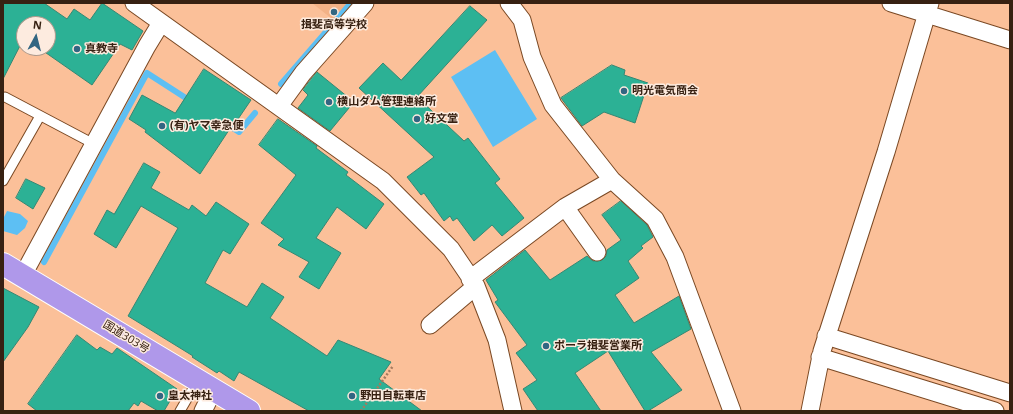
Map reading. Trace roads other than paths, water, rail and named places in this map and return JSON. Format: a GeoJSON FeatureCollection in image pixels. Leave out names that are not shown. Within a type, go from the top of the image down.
{"type":"FeatureCollection","features":[{"type":"Feature","properties":{"kind":"highway","name":"国道303号"},"geometry":{"type":"LineString","coordinates":[[3,264],[249,411]]}},
{"type":"Feature","properties":{"kind":"street"},"geometry":{"type":"LineString","coordinates":[[134,3],[161,24],[383,181],[451,249],[473,283],[497,340],[513,411]]}},
{"type":"Feature","properties":{"kind":"street"},"geometry":{"type":"LineString","coordinates":[[279,106],[303,73],[365,3]]}},
{"type":"Feature","properties":{"kind":"street"},"geometry":{"type":"LineString","coordinates":[[509,3],[522,20],[532,57],[553,105],[612,180],[655,219],[675,257],[732,411]]}},
{"type":"Feature","properties":{"kind":"street"},"geometry":{"type":"LineString","coordinates":[[891,3],[929,9],[1010,40]]}},
{"type":"Feature","properties":{"kind":"street"},"geometry":{"type":"LineString","coordinates":[[810,411],[820,357],[826,336],[886,152],[929,9]]}},
{"type":"Feature","properties":{"kind":"street"},"geometry":{"type":"LineString","coordinates":[[23,275],[161,24]]}},
{"type":"Feature","properties":{"kind":"street"},"geometry":{"type":"LineString","coordinates":[[430,325],[473,283],[565,207],[612,180]]}},
{"type":"Feature","properties":{"kind":"street"},"geometry":{"type":"LineString","coordinates":[[565,207],[597,252]]}},
{"type":"Feature","properties":{"kind":"street"},"geometry":{"type":"LineString","coordinates":[[826,336],[1010,393]]}},
{"type":"Feature","properties":{"kind":"street"},"geometry":{"type":"LineString","coordinates":[[820,357],[995,411]]}},
{"type":"Feature","properties":{"kind":"street"},"geometry":{"type":"LineString","coordinates":[[203,411],[206,384]]}},
{"type":"Feature","properties":{"kind":"lane"},"geometry":{"type":"LineString","coordinates":[[5,98],[94,144]]}},
{"type":"Feature","properties":{"kind":"lane"},"geometry":{"type":"LineString","coordinates":[[3,181],[40,116]]}},
{"type":"Feature","properties":{"kind":"lane"},"geometry":{"type":"LineString","coordinates":[[180,411],[206,384]]}},
{"type":"Feature","properties":{"kind":"water"},"geometry":{"type":"Polygon","coordinates":[[[495,50],[537,119],[493,147],[451,77],[495,50]]]}},
{"type":"Feature","properties":{"kind":"water"},"geometry":{"type":"Polygon","coordinates":[[[7,211],[20,214],[28,221],[25,228],[17,235],[3,231],[3,219],[7,211]]]}},
{"type":"Feature","properties":{"kind":"waterway"},"geometry":{"type":"LineString","coordinates":[[281,84],[351,3]]}},
{"type":"Feature","properties":{"kind":"waterway"},"geometry":{"type":"LineString","coordinates":[[44,262],[147,73],[192,102]]}},
{"type":"Feature","properties":{"kind":"waterway"},"geometry":{"type":"LineString","coordinates":[[225,123],[239,132],[255,113]]}},
{"type":"Feature","properties":{"kind":"place","name":"揖斐高等学校"},"geometry":{"type":"Point","coordinates":[334,12]}},
{"type":"Feature","properties":{"kind":"place","name":"真教寺"},"geometry":{"type":"Point","coordinates":[77,49]}},
{"type":"Feature","properties":{"kind":"place","name":"明光電気商会"},"geometry":{"type":"Point","coordinates":[624,91]}},
{"type":"Feature","properties":{"kind":"place","name":"横山ダム管理連絡所"},"geometry":{"type":"Point","coordinates":[329,102]}},
{"type":"Feature","properties":{"kind":"place","name":"好文堂"},"geometry":{"type":"Point","coordinates":[417,119]}},
{"type":"Feature","properties":{"kind":"place","name":"(有)ヤマ幸急便"},"geometry":{"type":"Point","coordinates":[162,126]}},
{"type":"Feature","properties":{"kind":"place","name":"ポーラ揖斐営業所"},"geometry":{"type":"Point","coordinates":[546,346]}},
{"type":"Feature","properties":{"kind":"place","name":"皇太神社"},"geometry":{"type":"Point","coordinates":[160,396]}},
{"type":"Feature","properties":{"kind":"place","name":"野田自転車店"},"geometry":{"type":"Point","coordinates":[352,396]}}]}
